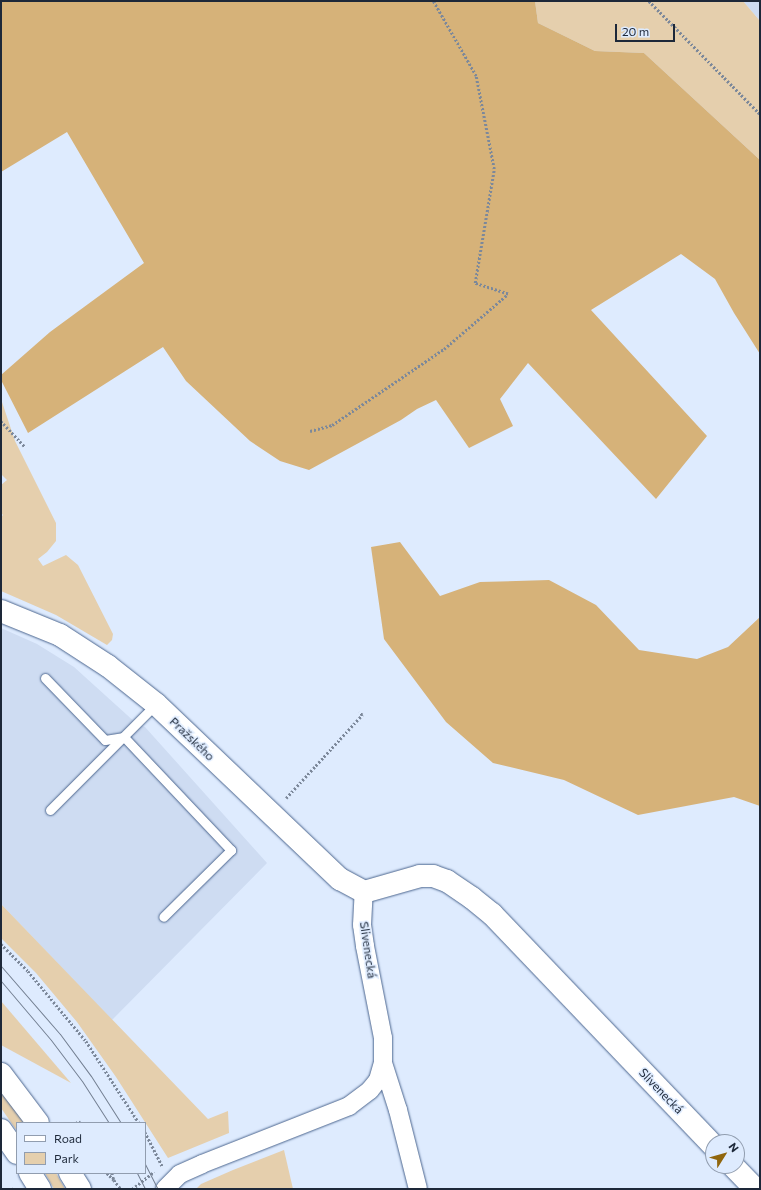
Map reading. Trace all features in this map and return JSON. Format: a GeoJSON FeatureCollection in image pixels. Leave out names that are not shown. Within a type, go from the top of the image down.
{"type":"FeatureCollection","features":[{"type":"Feature","properties":{"kind":"street","name":"Pražského"},"geometry":{"type":"LineString","coordinates":[[1,611],[60,635],[108,666],[156,704],[340,879],[364,892]]}},
{"type":"Feature","properties":{"kind":"street","name":"Slivenecká"},"geometry":{"type":"LineString","coordinates":[[165,1189],[180,1174],[349,1106],[370,1090],[378,1080],[383,1063],[383,1038],[362,925],[364,892],[420,876],[433,876],[447,881],[492,914],[705,1137]]}},
{"type":"Feature","properties":{"kind":"street"},"geometry":{"type":"LineString","coordinates":[[383,1063],[398,1110],[418,1189]]}},
{"type":"Feature","properties":{"kind":"street"},"geometry":{"type":"LineString","coordinates":[[1,1074],[37,1122]]}},
{"type":"Feature","properties":{"kind":"street"},"geometry":{"type":"LineString","coordinates":[[1,1130],[16,1152]]}},
{"type":"Feature","properties":{"kind":"street"},"geometry":{"type":"LineString","coordinates":[[31,1174],[40,1189]]}},
{"type":"Feature","properties":{"kind":"street"},"geometry":{"type":"LineString","coordinates":[[71,1174],[80,1189]]}},
{"type":"Feature","properties":{"kind":"street"},"geometry":{"type":"LineString","coordinates":[[741,1174],[755,1189]]}},
{"type":"Feature","properties":{"kind":"lane"},"geometry":{"type":"LineString","coordinates":[[45,678],[105,740],[124,737]]}},
{"type":"Feature","properties":{"kind":"lane"},"geometry":{"type":"LineString","coordinates":[[50,810],[156,704]]}},
{"type":"Feature","properties":{"kind":"lane"},"geometry":{"type":"LineString","coordinates":[[124,737],[231,850],[162,917]]}},
{"type":"Feature","properties":{"kind":"path"},"geometry":{"type":"LineString","coordinates":[[310,431],[332,425],[444,349],[508,294],[475,283],[494,169],[476,76],[432,1]]}},
{"type":"Feature","properties":{"kind":"path"},"geometry":{"type":"LineString","coordinates":[[649,1],[760,114]]}},
{"type":"Feature","properties":{"kind":"path"},"geometry":{"type":"LineString","coordinates":[[1,421],[26,447]]}},
{"type":"Feature","properties":{"kind":"path"},"geometry":{"type":"LineString","coordinates":[[284,800],[362,716],[359,712]]}},
{"type":"Feature","properties":{"kind":"path"},"geometry":{"type":"LineString","coordinates":[[1,944],[28,971],[86,1042],[138,1122]]}},
{"type":"Feature","properties":{"kind":"path"},"geometry":{"type":"LineString","coordinates":[[132,1189],[162,1166],[146,1134]]}},
{"type":"Feature","properties":{"kind":"path"},"geometry":{"type":"LineString","coordinates":[[108,1174],[121,1189]]}},
{"type":"Feature","properties":{"kind":"path"},"geometry":{"type":"LineString","coordinates":[[112,1174],[114,1180]]}},
{"type":"Feature","properties":{"kind":"shaded area"},"geometry":{"type":"Polygon","coordinates":[[[1,1],[535,1],[538,23],[595,51],[644,53],[760,160],[760,354],[734,313],[715,279],[681,254],[591,310],[707,436],[656,499],[528,363],[500,399],[513,426],[469,448],[436,400],[417,409],[401,420],[309,470],[280,461],[250,441],[186,381],[163,347],[28,433],[1,380],[1,375],[50,332],[144,263],[67,132],[1,172],[1,1]]]}},
{"type":"Feature","properties":{"kind":"shaded area"},"geometry":{"type":"Polygon","coordinates":[[[743,1],[760,1],[760,21],[743,1]]]}},
{"type":"Feature","properties":{"kind":"shaded area"},"geometry":{"type":"Polygon","coordinates":[[[400,542],[440,596],[480,582],[549,580],[596,605],[639,650],[697,659],[728,647],[760,617],[760,806],[734,797],[638,815],[564,780],[493,763],[446,722],[384,639],[371,547],[400,542]]]}},
{"type":"Feature","properties":{"kind":"shaded area"},"geometry":{"type":"Polygon","coordinates":[[[1,628],[37,644],[74,667],[137,724],[145,727],[267,863],[112,1020],[1,904],[1,628]]]}},
{"type":"Feature","properties":{"kind":"green space"},"geometry":{"type":"Polygon","coordinates":[[[535,1],[743,1],[760,21],[760,160],[644,53],[595,51],[538,23],[535,1]]]}},
{"type":"Feature","properties":{"kind":"green space"},"geometry":{"type":"Polygon","coordinates":[[[2,402],[15,441],[56,523],[56,541],[47,552],[38,559],[43,566],[66,555],[78,565],[113,634],[112,640],[107,645],[56,615],[1,591],[1,517],[3,515],[1,513],[1,485],[7,480],[1,474],[2,402]]]}},
{"type":"Feature","properties":{"kind":"green space"},"geometry":{"type":"Polygon","coordinates":[[[1,904],[208,1119],[228,1111],[229,1133],[168,1158],[116,1077],[77,1022],[36,973],[1,938],[1,904]]]}},
{"type":"Feature","properties":{"kind":"green space"},"geometry":{"type":"Polygon","coordinates":[[[1,1001],[71,1083],[1,1045],[1,1001]]]}},
{"type":"Feature","properties":{"kind":"green space"},"geometry":{"type":"Polygon","coordinates":[[[1,1092],[23,1122],[16,1122],[16,1130],[1,1108],[1,1092]]]}},
{"type":"Feature","properties":{"kind":"green space"},"geometry":{"type":"Polygon","coordinates":[[[284,1150],[293,1189],[196,1189],[201,1184],[284,1150]]]}},
{"type":"Feature","properties":{"kind":"green space"},"geometry":{"type":"Polygon","coordinates":[[[46,1174],[57,1174],[65,1189],[54,1189],[46,1174]]]}},
{"type":"Feature","properties":{"kind":"tram line"},"geometry":{"type":"LineString","coordinates":[[1,966],[60,1034],[91,1076],[120,1122]]}},
{"type":"Feature","properties":{"kind":"tram line"},"geometry":{"type":"LineString","coordinates":[[1,981],[51,1040],[82,1081],[108,1122]]}},
{"type":"Feature","properties":{"kind":"tram line"},"geometry":{"type":"LineString","coordinates":[[146,1166],[158,1189]]}},
{"type":"Feature","properties":{"kind":"tram line"},"geometry":{"type":"LineString","coordinates":[[138,1174],[145,1189]]}}]}
